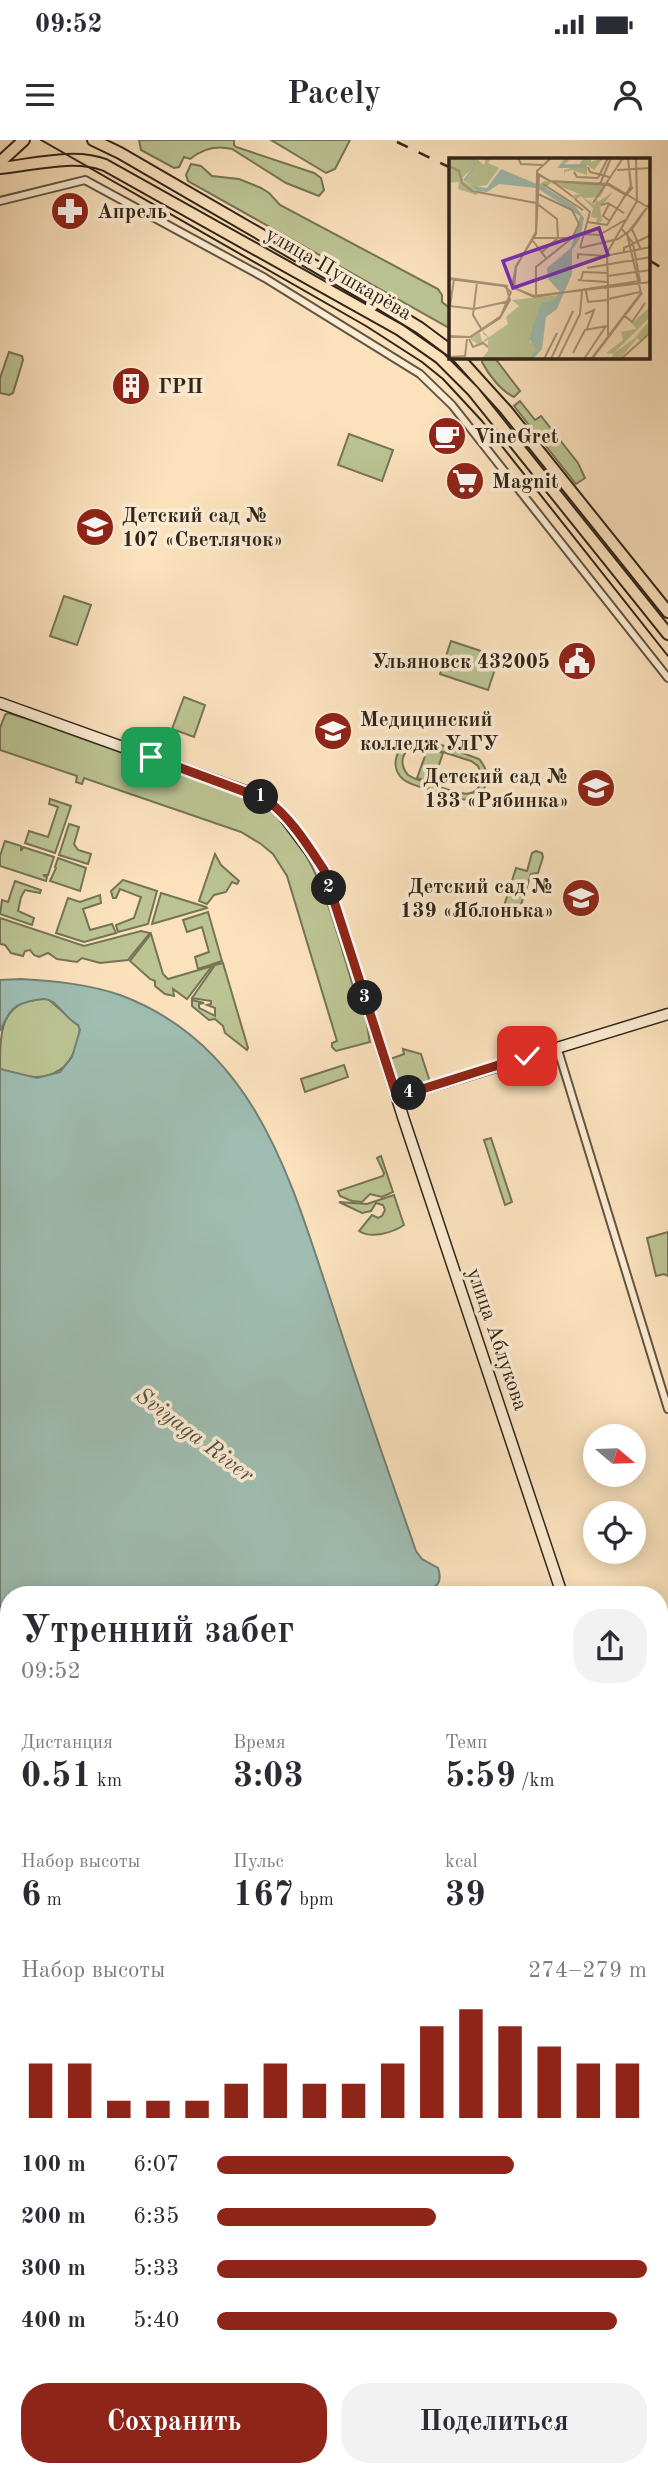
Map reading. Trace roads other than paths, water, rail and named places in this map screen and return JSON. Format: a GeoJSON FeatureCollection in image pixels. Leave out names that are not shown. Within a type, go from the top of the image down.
{"type":"FeatureCollection","features":[{"type":"Feature","properties":{"kind":"main road"},"geometry":{"type":"LineString","coordinates":[[0,162],[24,140]]}},
{"type":"Feature","properties":{"kind":"main road","name":"улица Пушкарёва"},"geometry":{"type":"LineString","coordinates":[[93,140],[379,303],[449,350]]}},
{"type":"Feature","properties":{"kind":"main road"},"geometry":{"type":"LineString","coordinates":[[106,140],[120,153]]}},
{"type":"Feature","properties":{"kind":"main road","name":"улица Пушкарёва"},"geometry":{"type":"LineString","coordinates":[[0,168],[75,160],[98,162],[368,310],[424,346],[440,358],[472,391],[668,634]]}},
{"type":"Feature","properties":{"kind":"main road"},"geometry":{"type":"LineString","coordinates":[[460,359],[506,410],[668,612]]}},
{"type":"Feature","properties":{"kind":"street"},"geometry":{"type":"LineString","coordinates":[[0,201],[85,180],[265,278],[429,381],[452,405],[668,678]]}},
{"type":"Feature","properties":{"kind":"street","name":"улица Аблукова"},"geometry":{"type":"LineString","coordinates":[[0,703],[251,792],[276,807],[324,870],[559,1586]]}},
{"type":"Feature","properties":{"kind":"street"},"geometry":{"type":"LineString","coordinates":[[397,1097],[668,1014]]}},
{"type":"Feature","properties":{"kind":"street"},"geometry":{"type":"LineString","coordinates":[[557,1047],[668,1409]]}},
{"type":"Feature","properties":{"kind":"water","name":"Sviyaga River"},"geometry":{"type":"Polygon","coordinates":[[[0,980],[58,982],[120,995],[167,1018],[206,1048],[237,1084],[263,1125],[284,1169],[416,1551],[422,1559],[438,1568],[440,1577],[436,1586],[0,1586],[0,1069],[37,1078],[60,1072],[72,1057],[80,1030],[53,1002],[43,999],[17,1006],[9,1013],[0,1031],[0,980]]]}},
{"type":"Feature","properties":{"kind":"tram line"},"geometry":{"type":"LineString","coordinates":[[41,140],[366,326],[443,379],[482,421],[668,656]]}},
{"type":"Feature","properties":{"kind":"railway"},"geometry":{"type":"LineString","coordinates":[[397,142],[449,167]]}},
{"type":"Feature","properties":{"kind":"railway"},"geometry":{"type":"LineString","coordinates":[[650,261],[668,272]]}},
{"type":"Feature","properties":{"kind":"place","name":"Апрель"},"geometry":{"type":"Point","coordinates":[70,211]}},
{"type":"Feature","properties":{"kind":"place","name":"ГРП"},"geometry":{"type":"Point","coordinates":[131,386]}},
{"type":"Feature","properties":{"kind":"place","name":"VineGret"},"geometry":{"type":"Point","coordinates":[447,436]}},
{"type":"Feature","properties":{"kind":"place","name":"Magnit"},"geometry":{"type":"Point","coordinates":[465,481]}},
{"type":"Feature","properties":{"kind":"place","name":"Детский сад № 107 «Светлячок»"},"geometry":{"type":"Point","coordinates":[95,527]}},
{"type":"Feature","properties":{"kind":"place","name":"Ульяновск 432005"},"geometry":{"type":"Point","coordinates":[577,661]}},
{"type":"Feature","properties":{"kind":"place","name":"Медицинский колледж УлГУ"},"geometry":{"type":"Point","coordinates":[333,731]}},
{"type":"Feature","properties":{"kind":"place","name":"Детский сад № 133 «Рябинка»"},"geometry":{"type":"Point","coordinates":[596,788]}},
{"type":"Feature","properties":{"kind":"place","name":"Детский сад № 139 «Яблонька»"},"geometry":{"type":"Point","coordinates":[581,898]}}]}
